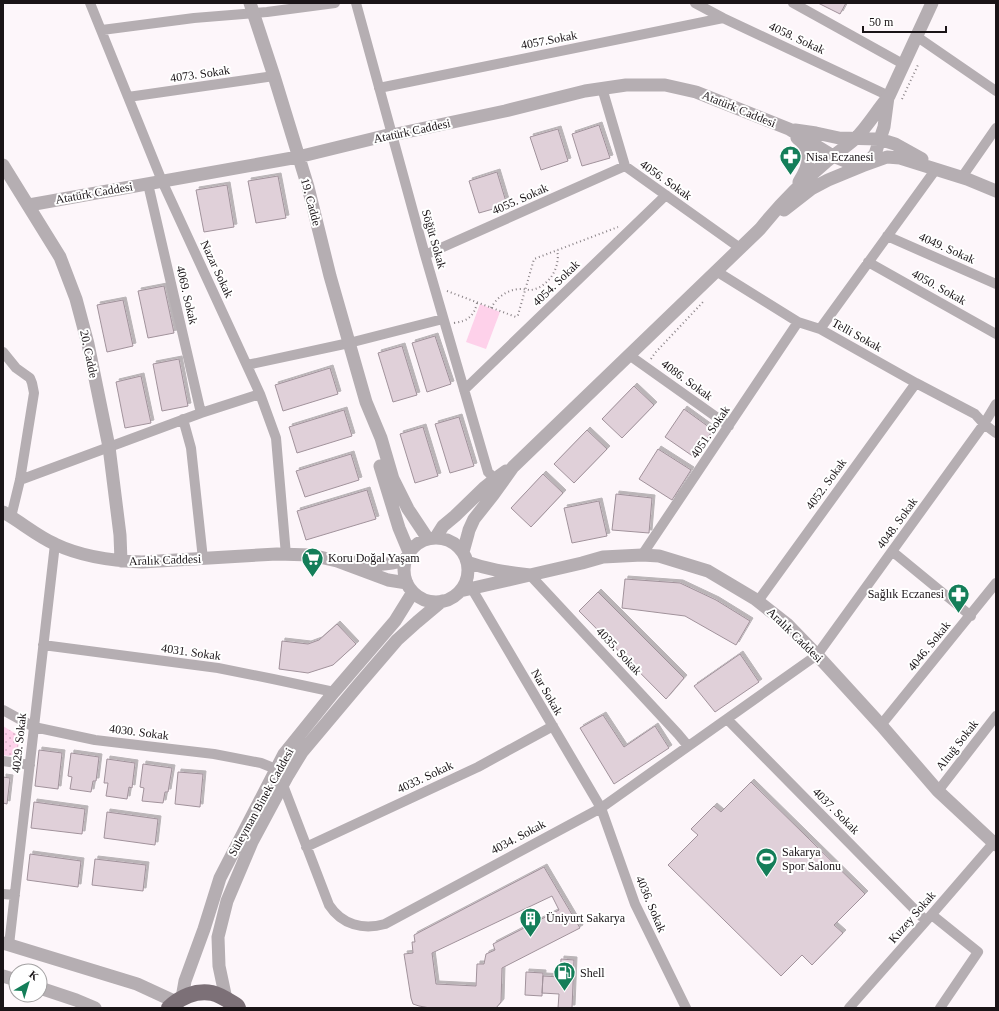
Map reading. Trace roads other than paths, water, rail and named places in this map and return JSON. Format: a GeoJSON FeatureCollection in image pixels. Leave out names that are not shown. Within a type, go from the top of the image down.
{"type":"FeatureCollection","features":[{"type":"Feature","properties":{"kind":"main road"},"geometry":{"type":"LineString","coordinates":[[176,1002],[196,993],[211,993],[235,1005]]}},
{"type":"Feature","properties":{"kind":"street","name":"Nazar Sokak"},"geometry":{"type":"LineString","coordinates":[[90,3],[162,181],[260,394],[276,438],[286,555]]}},
{"type":"Feature","properties":{"kind":"street"},"geometry":{"type":"LineString","coordinates":[[102,30],[194,18],[252,8],[335,3]]}},
{"type":"Feature","properties":{"kind":"street","name":"Söğüt Sokak"},"geometry":{"type":"LineString","coordinates":[[356,3],[443,319],[488,472],[495,479]]}},
{"type":"Feature","properties":{"kind":"street","name":"4058. Sokak"},"geometry":{"type":"LineString","coordinates":[[695,3],[723,18],[889,96]]}},
{"type":"Feature","properties":{"kind":"street"},"geometry":{"type":"LineString","coordinates":[[793,3],[903,64]]}},
{"type":"Feature","properties":{"kind":"street"},"geometry":{"type":"LineString","coordinates":[[432,538],[485,487],[513,467],[760,229],[811,189],[868,162],[875,154],[884,127],[889,96],[932,3]]}},
{"type":"Feature","properties":{"kind":"street","name":"19. Cadde"},"geometry":{"type":"LineString","coordinates":[[252,8],[308,187],[330,276],[366,402]]}},
{"type":"Feature","properties":{"kind":"street","name":"4057.Sokak"},"geometry":{"type":"LineString","coordinates":[[379,88],[723,18]]}},
{"type":"Feature","properties":{"kind":"street"},"geometry":{"type":"LineString","coordinates":[[916,36],[996,91]]}},
{"type":"Feature","properties":{"kind":"street","name":"4073. Sokak"},"geometry":{"type":"LineString","coordinates":[[128,97],[274,76]]}},
{"type":"Feature","properties":{"kind":"street","name":"Atatürk Caddesi"},"geometry":{"type":"LineString","coordinates":[[28,205],[298,157],[388,135],[585,91],[626,85],[665,85],[696,92],[789,129],[833,156],[848,163],[862,166],[887,157],[900,158],[962,177],[996,191]]}},
{"type":"Feature","properties":{"kind":"street","name":"4056. Sokak"},"geometry":{"type":"LineString","coordinates":[[602,88],[625,166],[740,248]]}},
{"type":"Feature","properties":{"kind":"street"},"geometry":{"type":"LineString","coordinates":[[760,229],[794,190],[854,139],[889,96]]}},
{"type":"Feature","properties":{"kind":"street"},"geometry":{"type":"LineString","coordinates":[[962,177],[996,128]]}},
{"type":"Feature","properties":{"kind":"street"},"geometry":{"type":"LineString","coordinates":[[789,129],[802,142],[808,152],[808,164],[794,190]]}},
{"type":"Feature","properties":{"kind":"street","name":"Atatürk Caddesi"},"geometry":{"type":"LineString","coordinates":[[789,129],[839,138],[880,139],[895,144],[936,169]]}},
{"type":"Feature","properties":{"kind":"street","name":"20. Cadde"},"geometry":{"type":"LineString","coordinates":[[3,165],[60,257],[76,299],[88,344],[109,447],[120,535],[121,561]]}},
{"type":"Feature","properties":{"kind":"street","name":"4055. Sokak"},"geometry":{"type":"LineString","coordinates":[[425,255],[625,166]]}},
{"type":"Feature","properties":{"kind":"street"},"geometry":{"type":"LineString","coordinates":[[820,329],[936,169]]}},
{"type":"Feature","properties":{"kind":"street","name":"4069. Sokak"},"geometry":{"type":"LineString","coordinates":[[148,184],[201,413]]}},
{"type":"Feature","properties":{"kind":"street","name":"4054. Sokak"},"geometry":{"type":"LineString","coordinates":[[464,390],[666,195]]}},
{"type":"Feature","properties":{"kind":"street","name":"4049. Sokak"},"geometry":{"type":"LineString","coordinates":[[887,236],[996,284]]}},
{"type":"Feature","properties":{"kind":"street","name":"4050. Sokak"},"geometry":{"type":"LineString","coordinates":[[868,262],[996,334]]}},
{"type":"Feature","properties":{"kind":"street","name":"Telli Sokak"},"geometry":{"type":"LineString","coordinates":[[716,271],[798,322],[820,329],[975,414],[984,424],[996,433]]}},
{"type":"Feature","properties":{"kind":"street"},"geometry":{"type":"LineString","coordinates":[[247,365],[349,343],[443,319]]}},
{"type":"Feature","properties":{"kind":"street","name":"4051. Sokak"},"geometry":{"type":"LineString","coordinates":[[642,555],[798,322]]}},
{"type":"Feature","properties":{"kind":"street"},"geometry":{"type":"LineString","coordinates":[[3,352],[16,368],[30,378],[34,393],[20,480],[7,514]]}},
{"type":"Feature","properties":{"kind":"street","name":"4086. Sokak"},"geometry":{"type":"LineString","coordinates":[[629,355],[729,426]]}},
{"type":"Feature","properties":{"kind":"street","name":"4052. Sokak"},"geometry":{"type":"LineString","coordinates":[[758,601],[916,383]]}},
{"type":"Feature","properties":{"kind":"street"},"geometry":{"type":"LineString","coordinates":[[20,480],[183,419],[260,394]]}},
{"type":"Feature","properties":{"kind":"street"},"geometry":{"type":"LineString","coordinates":[[366,402],[382,438],[394,479],[408,509],[432,538]]}},
{"type":"Feature","properties":{"kind":"street"},"geometry":{"type":"LineString","coordinates":[[366,402],[371,434],[407,556]]}},
{"type":"Feature","properties":{"kind":"street","name":"4048. Sokak"},"geometry":{"type":"LineString","coordinates":[[817,655],[893,552],[984,424],[996,404]]}},
{"type":"Feature","properties":{"kind":"street"},"geometry":{"type":"LineString","coordinates":[[183,419],[191,448],[203,559]]}},
{"type":"Feature","properties":{"kind":"street"},"geometry":{"type":"LineString","coordinates":[[513,467],[494,495],[474,519],[469,530],[465,557],[468,572],[466,590],[442,602],[431,602],[421,598],[410,587],[404,572],[407,556],[416,544],[425,539],[432,538],[446,539],[456,544],[465,557],[482,567],[530,575]]}},
{"type":"Feature","properties":{"kind":"street","name":"Aralık Caddesi"},"geometry":{"type":"LineString","coordinates":[[7,514],[55,544],[77,552],[121,561],[142,562],[277,554],[311,556],[337,561],[410,587]]}},
{"type":"Feature","properties":{"kind":"street","name":"4029. Sokak"},"geometry":{"type":"LineString","coordinates":[[6,944],[15,895],[55,544]]}},
{"type":"Feature","properties":{"kind":"street"},"geometry":{"type":"LineString","coordinates":[[893,552],[971,616]]}},
{"type":"Feature","properties":{"kind":"street","name":"Aralık Caddesi"},"geometry":{"type":"LineString","coordinates":[[466,590],[603,557],[642,555],[659,556],[708,571],[758,601],[787,624],[881,725],[938,791],[995,842]]}},
{"type":"Feature","properties":{"kind":"street","name":"Aralık Caddesi"},"geometry":{"type":"LineString","coordinates":[[337,561],[351,560],[373,565],[389,565],[407,556]]}},
{"type":"Feature","properties":{"kind":"street","name":"4035. Sokak"},"geometry":{"type":"LineString","coordinates":[[530,575],[688,746]]}},
{"type":"Feature","properties":{"kind":"street","name":"4046. Sokak"},"geometry":{"type":"LineString","coordinates":[[881,725],[996,584]]}},
{"type":"Feature","properties":{"kind":"street","name":"Süleyman Binek Caddesi"},"geometry":{"type":"LineString","coordinates":[[176,1002],[204,929],[220,878],[284,754],[334,692],[395,621],[410,587]]}},
{"type":"Feature","properties":{"kind":"street","name":"Nar Sokak"},"geometry":{"type":"LineString","coordinates":[[466,590],[553,726],[601,808]]}},
{"type":"Feature","properties":{"kind":"street","name":"Süleyman Binek Caddesi"},"geometry":{"type":"LineString","coordinates":[[235,1005],[220,966],[218,937],[226,901],[252,842],[302,752],[397,640],[442,602]]}},
{"type":"Feature","properties":{"kind":"street","name":"4031. Sokak"},"geometry":{"type":"LineString","coordinates":[[43,645],[218,668],[334,692]]}},
{"type":"Feature","properties":{"kind":"street","name":"4034. Sokak"},"geometry":{"type":"LineString","coordinates":[[283,785],[329,905],[334,913],[343,920],[359,926],[375,927],[385,924],[601,808],[817,655]]}},
{"type":"Feature","properties":{"kind":"street","name":"4030. Sokak"},"geometry":{"type":"LineString","coordinates":[[3,710],[34,727],[95,740],[214,754],[261,763],[276,769]]}},
{"type":"Feature","properties":{"kind":"street","name":"Altuğ Sokak"},"geometry":{"type":"LineString","coordinates":[[938,791],[996,716]]}},
{"type":"Feature","properties":{"kind":"street","name":"4037. Sokak"},"geometry":{"type":"LineString","coordinates":[[726,719],[929,918],[978,952],[940,1008]]}},
{"type":"Feature","properties":{"kind":"street","name":"4033. Sokak"},"geometry":{"type":"LineString","coordinates":[[306,846],[478,767],[553,726]]}},
{"type":"Feature","properties":{"kind":"street"},"geometry":{"type":"LineString","coordinates":[[3,761],[30,765]]}},
{"type":"Feature","properties":{"kind":"street","name":"4036. Sokak"},"geometry":{"type":"LineString","coordinates":[[601,808],[635,904],[686,1008]]}},
{"type":"Feature","properties":{"kind":"street","name":"Kuzey Sokak"},"geometry":{"type":"LineString","coordinates":[[849,1008],[995,842]]}},
{"type":"Feature","properties":{"kind":"street"},"geometry":{"type":"LineString","coordinates":[[3,894],[15,895]]}},
{"type":"Feature","properties":{"kind":"street"},"geometry":{"type":"LineString","coordinates":[[6,944],[137,984],[176,1002]]}},
{"type":"Feature","properties":{"kind":"street"},"geometry":{"type":"LineString","coordinates":[[48,991],[95,1008]]}},
{"type":"Feature","properties":{"kind":"place","name":"Nisa Eczanesi"},"geometry":{"type":"Point","coordinates":[790,176]}},
{"type":"Feature","properties":{"kind":"place","name":"Koru Doğal Yaşam"},"geometry":{"type":"Point","coordinates":[313,578]}},
{"type":"Feature","properties":{"kind":"place","name":"Sağlık Eczanesi"},"geometry":{"type":"Point","coordinates":[959,614]}},
{"type":"Feature","properties":{"kind":"place","name":"Sakarya Spor Salonu"},"geometry":{"type":"Point","coordinates":[766,878]}},
{"type":"Feature","properties":{"kind":"place","name":"Üniyurt Sakarya"},"geometry":{"type":"Point","coordinates":[531,938]}},
{"type":"Feature","properties":{"kind":"place","name":"Shell"},"geometry":{"type":"Point","coordinates":[565,992]}}]}
